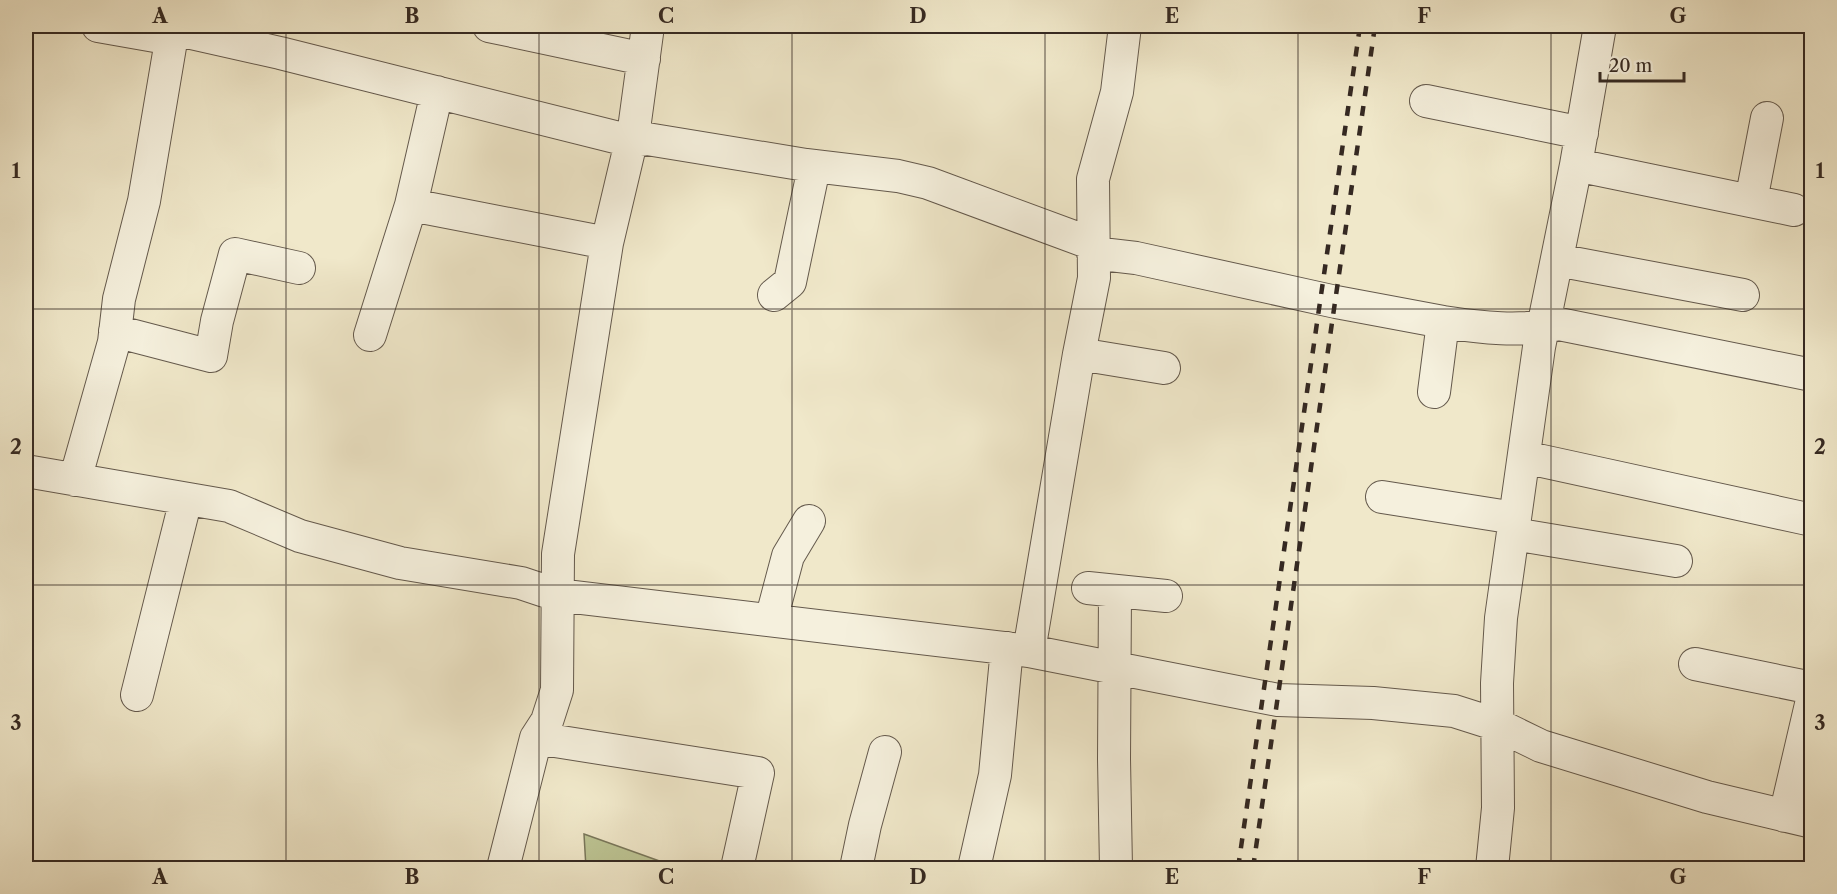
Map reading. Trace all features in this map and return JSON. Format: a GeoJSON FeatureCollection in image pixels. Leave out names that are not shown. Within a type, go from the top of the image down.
{"type":"FeatureCollection","features":[{"type":"Feature","properties":{"kind":"street"},"geometry":{"type":"LineString","coordinates":[[108,26],[155,36],[173,27],[631,141],[647,139],[806,165],[898,176],[928,183],[1093,248],[1328,300],[1443,322],[1496,329],[1559,324],[1812,375]]}},
{"type":"Feature","properties":{"kind":"street"},"geometry":{"type":"LineString","coordinates":[[489,26],[644,59]]}},
{"type":"Feature","properties":{"kind":"street"},"geometry":{"type":"LineString","coordinates":[[503,868],[537,738],[547,721],[557,690],[558,554],[607,243],[631,141],[648,26]]}},
{"type":"Feature","properties":{"kind":"street"},"geometry":{"type":"LineString","coordinates":[[974,868],[1095,278],[1093,179],[1117,92],[1125,26]]}},
{"type":"Feature","properties":{"kind":"street"},"geometry":{"type":"LineString","coordinates":[[1492,868],[1498,808],[1497,683],[1501,618],[1543,327],[1576,165],[1600,26]]}},
{"type":"Feature","properties":{"kind":"street"},"geometry":{"type":"LineString","coordinates":[[75,480],[114,342],[119,299],[144,201],[173,27]]}},
{"type":"Feature","properties":{"kind":"street"},"geometry":{"type":"LineString","coordinates":[[370,335],[411,205],[437,92]]}},
{"type":"Feature","properties":{"kind":"street"},"geometry":{"type":"LineString","coordinates":[[1426,101],[1582,133]]}},
{"type":"Feature","properties":{"kind":"street"},"geometry":{"type":"LineString","coordinates":[[1751,201],[1767,118]]}},
{"type":"Feature","properties":{"kind":"street"},"geometry":{"type":"LineString","coordinates":[[774,295],[790,282],[812,177],[806,165]]}},
{"type":"Feature","properties":{"kind":"street"},"geometry":{"type":"LineString","coordinates":[[1576,165],[1794,210]]}},
{"type":"Feature","properties":{"kind":"street"},"geometry":{"type":"LineString","coordinates":[[411,205],[607,243]]}},
{"type":"Feature","properties":{"kind":"street"},"geometry":{"type":"LineString","coordinates":[[115,331],[211,356],[217,321],[235,254],[299,268]]}},
{"type":"Feature","properties":{"kind":"street"},"geometry":{"type":"LineString","coordinates":[[1557,261],[1743,295]]}},
{"type":"Feature","properties":{"kind":"street"},"geometry":{"type":"LineString","coordinates":[[1434,392],[1443,322]]}},
{"type":"Feature","properties":{"kind":"street"},"geometry":{"type":"LineString","coordinates":[[1078,354],[1164,368]]}},
{"type":"Feature","properties":{"kind":"street"},"geometry":{"type":"LineString","coordinates":[[1524,457],[1812,520]]}},
{"type":"Feature","properties":{"kind":"street"},"geometry":{"type":"LineString","coordinates":[[26,471],[228,507],[300,536],[400,563],[521,583],[557,595],[1018,650],[1278,700],[1372,703],[1454,711],[1498,725],[1541,746],[1707,797],[1798,819],[1812,700]]}},
{"type":"Feature","properties":{"kind":"street"},"geometry":{"type":"LineString","coordinates":[[1382,497],[1676,561]]}},
{"type":"Feature","properties":{"kind":"street"},"geometry":{"type":"LineString","coordinates":[[137,695],[186,500]]}},
{"type":"Feature","properties":{"kind":"street"},"geometry":{"type":"LineString","coordinates":[[771,620],[788,556],[809,522]]}},
{"type":"Feature","properties":{"kind":"street"},"geometry":{"type":"LineString","coordinates":[[1116,868],[1114,667],[1102,589],[1166,596]]}},
{"type":"Feature","properties":{"kind":"street"},"geometry":{"type":"LineString","coordinates":[[1695,664],[1812,688]]}},
{"type":"Feature","properties":{"kind":"street"},"geometry":{"type":"LineString","coordinates":[[537,738],[758,773],[737,868]]}},
{"type":"Feature","properties":{"kind":"street"},"geometry":{"type":"LineString","coordinates":[[863,867],[885,752]]}},
{"type":"Feature","properties":{"kind":"green space"},"geometry":{"type":"Polygon","coordinates":[[[584,834],[679,868],[586,868],[584,834]]]}},
{"type":"Feature","properties":{"kind":"railway"},"geometry":{"type":"LineString","coordinates":[[1238,868],[1360,26]]}},
{"type":"Feature","properties":{"kind":"railway"},"geometry":{"type":"LineString","coordinates":[[1253,868],[1375,26]]}}]}
